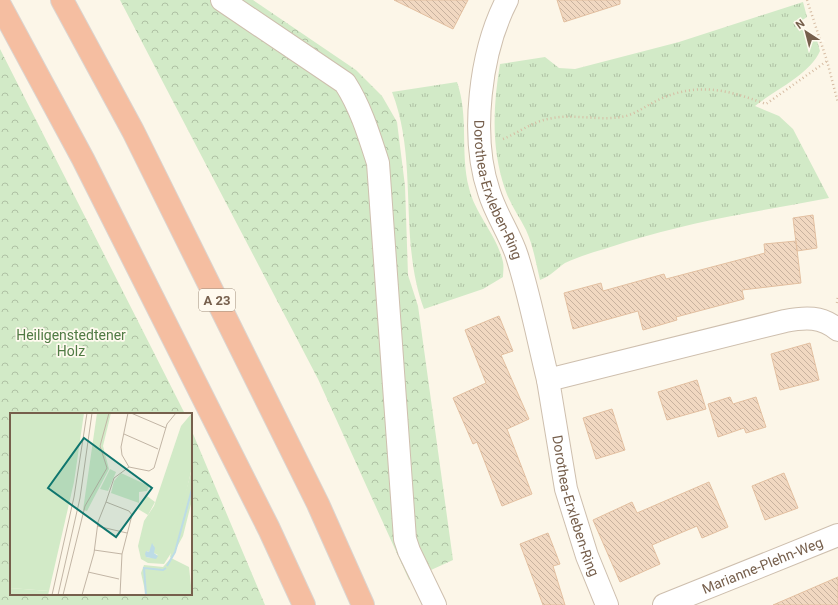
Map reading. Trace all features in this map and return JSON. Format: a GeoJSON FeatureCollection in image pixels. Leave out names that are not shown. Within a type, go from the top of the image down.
{"type":"FeatureCollection","features":[{"type":"Feature","properties":{"kind":"highway","name":"A 23"},"geometry":{"type":"LineString","coordinates":[[62,0],[140,145],[318,504],[363,605]]}},
{"type":"Feature","properties":{"kind":"highway"},"geometry":{"type":"LineString","coordinates":[[0,5],[101,195],[269,528],[304,605]]}},
{"type":"Feature","properties":{"kind":"street"},"geometry":{"type":"LineString","coordinates":[[222,0],[345,83],[356,100],[366,127],[378,163],[406,539],[409,551],[435,605]]}},
{"type":"Feature","properties":{"kind":"street","name":"Dorothea-Erxleben-Ring"},"geometry":{"type":"LineString","coordinates":[[507,0],[493,35],[485,70],[479,112],[479,142],[486,185],[492,202],[513,244],[521,270],[548,380],[566,488],[587,556],[607,605]]}},
{"type":"Feature","properties":{"kind":"street"},"geometry":{"type":"LineString","coordinates":[[548,380],[785,321],[824,320],[838,330]]}},
{"type":"Feature","properties":{"kind":"street","name":"Marianne-Plehn-Weg"},"geometry":{"type":"LineString","coordinates":[[664,605],[838,536]]}},
{"type":"Feature","properties":{"kind":"path"},"geometry":{"type":"LineString","coordinates":[[807,0],[827,61],[838,103]]}},
{"type":"Feature","properties":{"kind":"path"},"geometry":{"type":"LineString","coordinates":[[479,142],[504,139],[548,118],[621,117],[633,113],[670,95],[695,89],[727,91],[766,104],[827,61]]}},
{"type":"Feature","properties":{"kind":"green space"},"geometry":{"type":"Polygon","coordinates":[[[120,0],[253,0],[356,70],[382,96],[397,122],[405,186],[408,275],[418,306],[453,560],[409,580],[318,379],[120,0]]]}},
{"type":"Feature","properties":{"kind":"green space"},"geometry":{"type":"Polygon","coordinates":[[[803,2],[807,17],[801,21],[799,25],[802,30],[815,36],[820,51],[815,59],[800,74],[755,106],[779,116],[793,129],[829,198],[727,217],[651,235],[572,260],[540,280],[531,242],[507,194],[500,174],[497,158],[495,143],[495,111],[500,64],[545,57],[559,68],[575,69],[679,42],[803,2]]]}},
{"type":"Feature","properties":{"kind":"green space","name":"Heiligenstedtener Holz"},"geometry":{"type":"Polygon","coordinates":[[[0,49],[184,413],[10,413],[10,595],[192,595],[192,431],[265,605],[0,605],[0,49]]]}},
{"type":"Feature","properties":{"kind":"green space"},"geometry":{"type":"Polygon","coordinates":[[[457,82],[463,108],[466,175],[469,188],[476,207],[500,252],[503,264],[503,277],[483,289],[424,309],[416,283],[412,256],[405,145],[400,118],[392,92],[457,82]]]}},
{"type":"Feature","properties":{"kind":"building"},"geometry":{"type":"Polygon","coordinates":[[[394,0],[468,0],[453,29],[394,0]]]}},
{"type":"Feature","properties":{"kind":"building"},"geometry":{"type":"Polygon","coordinates":[[[557,0],[620,0],[620,4],[564,22],[557,0]]]}},
{"type":"Feature","properties":{"kind":"building"},"geometry":{"type":"Polygon","coordinates":[[[813,215],[817,248],[797,251],[793,218],[813,215]]]}},
{"type":"Feature","properties":{"kind":"building"},"geometry":{"type":"Polygon","coordinates":[[[796,241],[801,283],[742,290],[744,299],[676,317],[677,320],[643,330],[638,311],[573,329],[564,293],[601,283],[603,291],[664,274],[666,279],[765,253],[764,244],[796,241]]]}},
{"type":"Feature","properties":{"kind":"building"},"geometry":{"type":"Polygon","coordinates":[[[499,316],[513,351],[501,355],[529,419],[507,429],[532,494],[502,506],[477,442],[473,444],[453,398],[486,383],[465,330],[499,316]]]}},
{"type":"Feature","properties":{"kind":"building"},"geometry":{"type":"Polygon","coordinates":[[[810,343],[819,380],[780,390],[771,354],[810,343]]]}},
{"type":"Feature","properties":{"kind":"building"},"geometry":{"type":"Polygon","coordinates":[[[697,380],[706,409],[667,420],[658,392],[697,380]]]}},
{"type":"Feature","properties":{"kind":"building"},"geometry":{"type":"Polygon","coordinates":[[[730,397],[733,404],[756,397],[766,427],[746,433],[744,428],[718,437],[708,404],[730,397]]]}},
{"type":"Feature","properties":{"kind":"building"},"geometry":{"type":"Polygon","coordinates":[[[612,409],[625,450],[596,459],[583,418],[612,409]]]}},
{"type":"Feature","properties":{"kind":"building"},"geometry":{"type":"Polygon","coordinates":[[[784,473],[798,508],[765,520],[752,486],[784,473]]]}},
{"type":"Feature","properties":{"kind":"building"},"geometry":{"type":"Polygon","coordinates":[[[709,482],[728,527],[702,538],[697,526],[652,545],[660,564],[620,582],[593,520],[632,502],[637,513],[709,482]]]}},
{"type":"Feature","properties":{"kind":"building"},"geometry":{"type":"Polygon","coordinates":[[[548,533],[560,564],[553,566],[565,605],[543,605],[520,544],[548,533]]]}},
{"type":"Feature","properties":{"kind":"building"},"geometry":{"type":"Polygon","coordinates":[[[838,577],[838,605],[773,605],[838,577]]]}}]}
